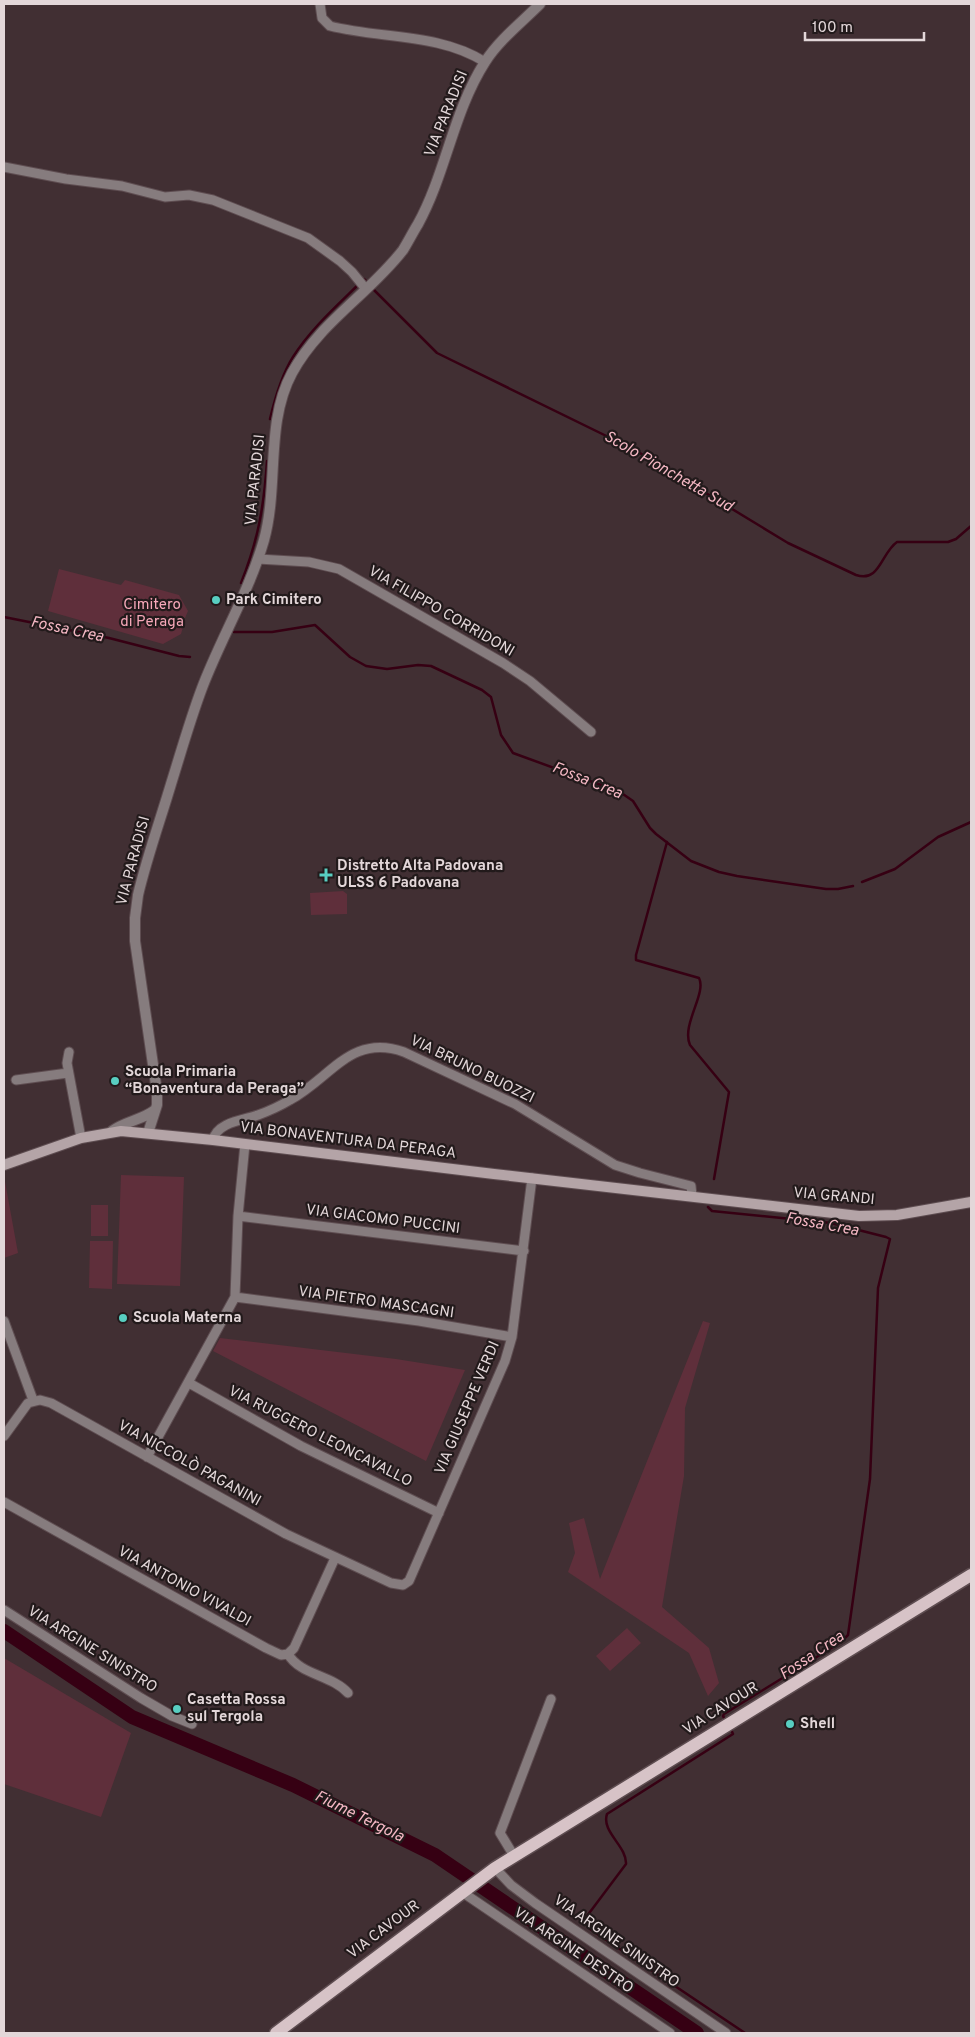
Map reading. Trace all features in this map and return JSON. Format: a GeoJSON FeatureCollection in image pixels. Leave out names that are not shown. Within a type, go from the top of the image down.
{"type":"FeatureCollection","features":[{"type":"Feature","properties":{"kind":"main road","name":"VIA BONAVENTURA DA PERAGA"},"geometry":{"type":"LineString","coordinates":[[4,1165],[80,1138],[112,1131],[148,1132],[692,1196]]}},
{"type":"Feature","properties":{"kind":"main road","name":"VIA GRANDI"},"geometry":{"type":"LineString","coordinates":[[692,1196],[837,1214],[875,1216],[912,1213],[971,1202]]}},
{"type":"Feature","properties":{"kind":"main road","name":"VIA CAVOUR"},"geometry":{"type":"LineString","coordinates":[[276,2033],[463,1890],[491,1871],[971,1575]]}},
{"type":"Feature","properties":{"kind":"street"},"geometry":{"type":"LineString","coordinates":[[320,4],[322,18],[330,26],[429,42],[462,51],[485,62]]}},
{"type":"Feature","properties":{"kind":"street","name":"VIA PARADISI"},"geometry":{"type":"LineString","coordinates":[[148,1132],[157,1099],[157,1082],[135,941],[138,895],[202,689],[258,559],[269,517],[279,408],[288,382],[305,351],[344,308],[362,284],[404,249],[420,221],[463,107],[485,62],[502,41],[540,4]]}},
{"type":"Feature","properties":{"kind":"street"},"geometry":{"type":"LineString","coordinates":[[4,167],[66,179],[122,186],[165,196],[189,195],[213,200],[308,238],[340,261],[362,284]]}},
{"type":"Feature","properties":{"kind":"street","name":"VIA FILIPPO CORRIDONI"},"geometry":{"type":"LineString","coordinates":[[258,559],[309,562],[339,569],[503,663],[530,681],[591,732]]}},
{"type":"Feature","properties":{"kind":"street","name":"VIA BRUNO BUOZZI"},"geometry":{"type":"LineString","coordinates":[[214,1140],[214,1135],[224,1126],[260,1114],[290,1100],[353,1053],[372,1047],[384,1046],[404,1052],[515,1104],[615,1165],[640,1174],[691,1186],[692,1196]]}},
{"type":"Feature","properties":{"kind":"street"},"geometry":{"type":"LineString","coordinates":[[69,1052],[68,1073],[80,1138]]}},
{"type":"Feature","properties":{"kind":"street"},"geometry":{"type":"LineString","coordinates":[[16,1080],[68,1073]]}},
{"type":"Feature","properties":{"kind":"street"},"geometry":{"type":"LineString","coordinates":[[112,1131],[122,1124],[145,1116],[155,1110]]}},
{"type":"Feature","properties":{"kind":"street"},"geometry":{"type":"LineString","coordinates":[[147,1457],[235,1297],[238,1216],[245,1144]]}},
{"type":"Feature","properties":{"kind":"street","name":"VIA GIUSEPPE VERDI"},"geometry":{"type":"LineString","coordinates":[[409,1581],[505,1361],[512,1337],[532,1178]]}},
{"type":"Feature","properties":{"kind":"street","name":"VIA GIACOMO PUCCINI"},"geometry":{"type":"LineString","coordinates":[[238,1216],[524,1250]]}},
{"type":"Feature","properties":{"kind":"street","name":"VIA PIETRO MASCAGNI"},"geometry":{"type":"LineString","coordinates":[[235,1297],[419,1321],[512,1337]]}},
{"type":"Feature","properties":{"kind":"street"},"geometry":{"type":"LineString","coordinates":[[4,1321],[33,1400],[24,1406],[4,1436]]}},
{"type":"Feature","properties":{"kind":"street","name":"VIA RUGGERO LEONCAVALLO"},"geometry":{"type":"LineString","coordinates":[[188,1383],[302,1446],[439,1512]]}},
{"type":"Feature","properties":{"kind":"street","name":"VIA NICCOLÒ PAGANINI"},"geometry":{"type":"LineString","coordinates":[[33,1400],[51,1403],[286,1534],[335,1558],[391,1583],[404,1585],[409,1581]]}},
{"type":"Feature","properties":{"kind":"street","name":"VIA ANTONIO VIVALDI"},"geometry":{"type":"LineString","coordinates":[[4,1502],[266,1648],[281,1655],[288,1654],[298,1665],[342,1686],[348,1693]]}},
{"type":"Feature","properties":{"kind":"street"},"geometry":{"type":"LineString","coordinates":[[288,1654],[294,1648],[335,1558]]}},
{"type":"Feature","properties":{"kind":"street","name":"VIA ARGINE SINISTRO"},"geometry":{"type":"LineString","coordinates":[[4,1610],[141,1698],[172,1716],[192,1724]]}},
{"type":"Feature","properties":{"kind":"street"},"geometry":{"type":"LineString","coordinates":[[514,1856],[500,1833],[551,1699]]}},
{"type":"Feature","properties":{"kind":"street","name":"VIA ARGINE SINISTRO"},"geometry":{"type":"LineString","coordinates":[[491,1871],[726,2033]]}},
{"type":"Feature","properties":{"kind":"street","name":"VIA ARGINE DESTRO"},"geometry":{"type":"LineString","coordinates":[[463,1890],[670,2033]]}},
{"type":"Feature","properties":{"kind":"green space","name":"Cimitero di Peraga"},"geometry":{"type":"Polygon","coordinates":[[[59,569],[121,585],[125,580],[179,595],[188,611],[185,618],[179,617],[177,625],[183,627],[181,634],[163,644],[48,611],[59,569]]]}},
{"type":"Feature","properties":{"kind":"green space"},"geometry":{"type":"Polygon","coordinates":[[[343,891],[347,894],[347,914],[311,915],[310,893],[343,891]]]}},
{"type":"Feature","properties":{"kind":"green space"},"geometry":{"type":"Polygon","coordinates":[[[121,1175],[184,1177],[180,1286],[117,1284],[121,1175]]]}},
{"type":"Feature","properties":{"kind":"green space"},"geometry":{"type":"Polygon","coordinates":[[[4,1176],[18,1253],[4,1258],[4,1176]]]}},
{"type":"Feature","properties":{"kind":"green space"},"geometry":{"type":"Polygon","coordinates":[[[91,1205],[108,1205],[108,1236],[91,1236],[91,1205]]]}},
{"type":"Feature","properties":{"kind":"green space"},"geometry":{"type":"Polygon","coordinates":[[[90,1241],[113,1241],[112,1289],[89,1288],[90,1241]]]}},
{"type":"Feature","properties":{"kind":"green space"},"geometry":{"type":"Polygon","coordinates":[[[703,1321],[710,1323],[685,1408],[684,1476],[662,1607],[709,1648],[719,1683],[708,1696],[689,1653],[568,1572],[575,1553],[569,1523],[584,1518],[600,1579],[703,1321]]]}},
{"type":"Feature","properties":{"kind":"green space"},"geometry":{"type":"Polygon","coordinates":[[[220,1338],[396,1359],[465,1370],[426,1461],[213,1351],[220,1338]]]}},
{"type":"Feature","properties":{"kind":"green space"},"geometry":{"type":"Polygon","coordinates":[[[627,1628],[641,1643],[610,1671],[596,1656],[627,1628]]]}},
{"type":"Feature","properties":{"kind":"green space"},"geometry":{"type":"Polygon","coordinates":[[[4,1658],[131,1733],[101,1817],[4,1784],[4,1658]]]}},
{"type":"Feature","properties":{"kind":"waterway","name":"Scolo Pionchetta Sud"},"geometry":{"type":"LineString","coordinates":[[270,419],[282,379],[300,346],[317,326],[364,279],[366,281]]}},
{"type":"Feature","properties":{"kind":"waterway","name":"Scolo Pionchetta Sud"},"geometry":{"type":"LineString","coordinates":[[373,289],[437,353],[635,450],[788,543],[856,575],[870,575],[875,571],[897,542],[948,542],[956,539],[971,526]]}},
{"type":"Feature","properties":{"kind":"waterway","name":"Scolo Pionchetta Sud"},"geometry":{"type":"LineString","coordinates":[[241,583],[252,553],[259,523],[267,461]]}},
{"type":"Feature","properties":{"kind":"waterway","name":"Fossa Crea"},"geometry":{"type":"LineString","coordinates":[[4,617],[109,638],[179,656],[190,657]]}},
{"type":"Feature","properties":{"kind":"waterway","name":"Fossa Crea"},"geometry":{"type":"LineString","coordinates":[[234,632],[272,632],[315,625],[350,657],[366,666],[387,669],[418,665],[431,666],[482,690],[491,697],[501,735],[513,753],[620,792],[633,801],[656,834],[691,861],[719,872],[737,876],[826,889],[853,886]]}},
{"type":"Feature","properties":{"kind":"waterway"},"geometry":{"type":"LineString","coordinates":[[862,882],[895,869],[938,837],[971,822]]}},
{"type":"Feature","properties":{"kind":"waterway","name":"Fossa Crea"},"geometry":{"type":"LineString","coordinates":[[667,842],[636,960],[699,978],[701,984],[700,992],[689,1028],[688,1037],[690,1045],[729,1092],[714,1179]]}},
{"type":"Feature","properties":{"kind":"waterway","name":"Fossa Crea"},"geometry":{"type":"LineString","coordinates":[[708,1207],[712,1211],[831,1223],[890,1239],[878,1288],[870,1479],[848,1635],[841,1642],[724,1714],[723,1716],[726,1721]]}},
{"type":"Feature","properties":{"kind":"waterway","name":"Fiume Tergola"},"geometry":{"type":"LineString","coordinates":[[4,1631],[132,1717],[293,1785],[435,1855],[697,2033]]}},
{"type":"Feature","properties":{"kind":"waterway","name":"Fossa Crea"},"geometry":{"type":"LineString","coordinates":[[730,1727],[733,1734],[607,1814],[606,1821],[608,1827],[623,1851],[626,1864],[587,1916],[587,1925],[590,1929],[745,2033]]}},
{"type":"Feature","properties":{"kind":"place","name":"Park Cimitero"},"geometry":{"type":"Point","coordinates":[216,600]}},
{"type":"Feature","properties":{"kind":"place","name":"Distretto Alta Padovana ULSS 6 Padovana"},"geometry":{"type":"Point","coordinates":[326,875]}},
{"type":"Feature","properties":{"kind":"place","name":"Scuola Primaria “Bonaventura da Peraga”"},"geometry":{"type":"Point","coordinates":[115,1081]}},
{"type":"Feature","properties":{"kind":"place","name":"Scuola Materna"},"geometry":{"type":"Point","coordinates":[123,1318]}},
{"type":"Feature","properties":{"kind":"place","name":"Casetta Rossa sul Tergola"},"geometry":{"type":"Point","coordinates":[177,1709]}},
{"type":"Feature","properties":{"kind":"place","name":"Shell"},"geometry":{"type":"Point","coordinates":[790,1724]}}]}
